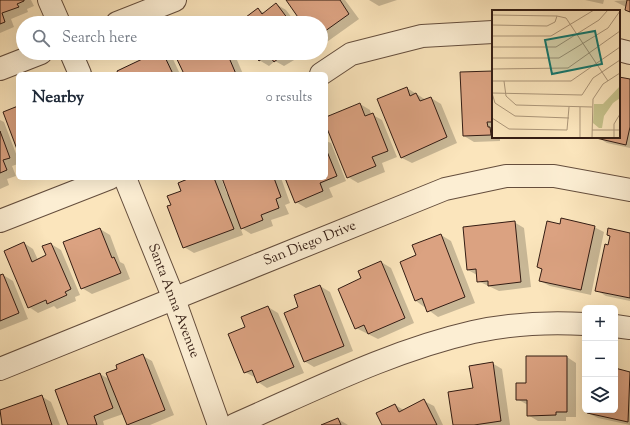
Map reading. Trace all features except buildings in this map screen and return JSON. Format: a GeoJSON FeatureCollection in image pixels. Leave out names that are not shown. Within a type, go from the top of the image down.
{"type":"FeatureCollection","features":[{"type":"Feature","properties":{"kind":"street"},"geometry":{"type":"LineString","coordinates":[[49,0],[55,16]]}},
{"type":"Feature","properties":{"kind":"street"},"geometry":{"type":"LineString","coordinates":[[135,16],[175,0]]}},
{"type":"Feature","properties":{"kind":"street"},"geometry":{"type":"LineString","coordinates":[[324,72],[351,54],[422,36],[492,32]]}},
{"type":"Feature","properties":{"kind":"street"},"geometry":{"type":"LineString","coordinates":[[620,50],[630,53]]}},
{"type":"Feature","properties":{"kind":"street"},"geometry":{"type":"LineString","coordinates":[[0,69],[24,60]]}},
{"type":"Feature","properties":{"kind":"street"},"geometry":{"type":"LineString","coordinates":[[74,60],[79,72]]}},
{"type":"Feature","properties":{"kind":"street","name":"San Diego Drive"},"geometry":{"type":"LineString","coordinates":[[0,369],[445,189],[506,176],[554,176],[630,190]]}},
{"type":"Feature","properties":{"kind":"street"},"geometry":{"type":"LineString","coordinates":[[0,221],[105,180]]}},
{"type":"Feature","properties":{"kind":"street","name":"Santa Anna Avenue"},"geometry":{"type":"LineString","coordinates":[[126,180],[174,299],[219,425]]}},
{"type":"Feature","properties":{"kind":"street"},"geometry":{"type":"LineString","coordinates":[[234,425],[410,349],[475,331],[522,326],[582,324]]}},
{"type":"Feature","properties":{"kind":"street"},"geometry":{"type":"LineString","coordinates":[[618,326],[630,328]]}}]}
